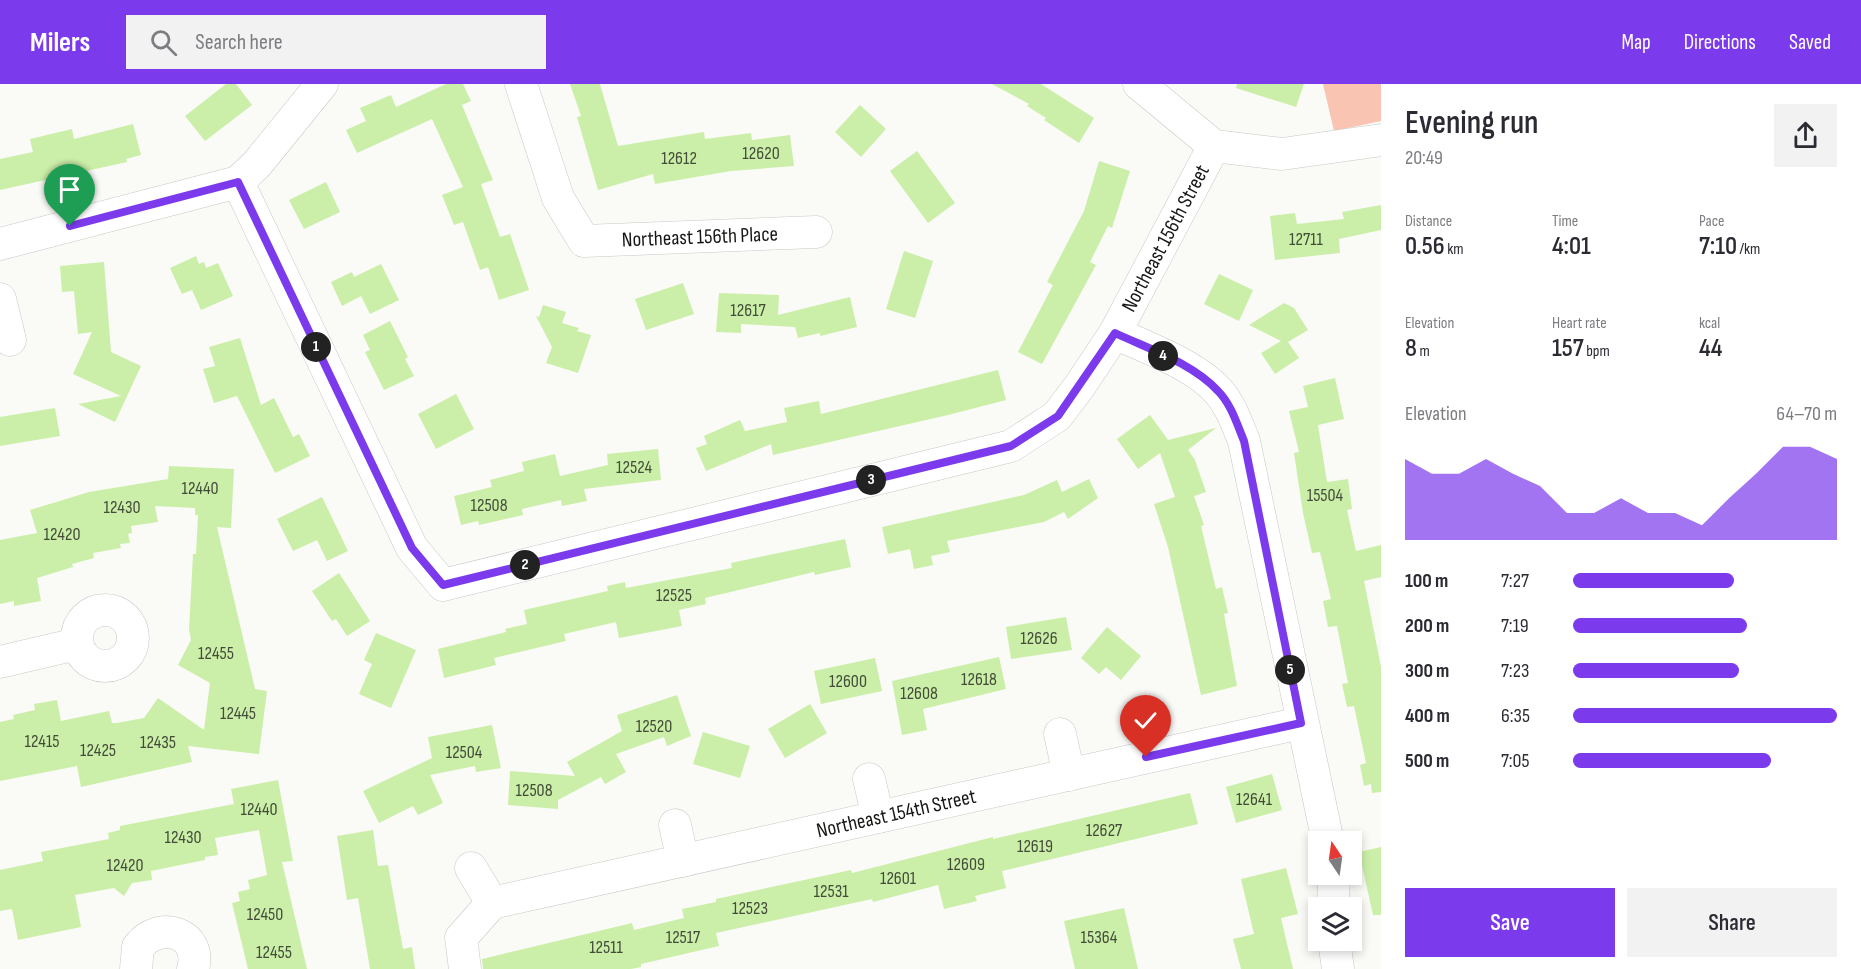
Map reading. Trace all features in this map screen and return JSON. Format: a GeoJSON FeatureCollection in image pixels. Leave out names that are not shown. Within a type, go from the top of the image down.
{"type":"FeatureCollection","features":[{"type":"Feature","properties":{"kind":"street"},"geometry":{"type":"LineString","coordinates":[[0,244],[238,182],[258,164],[322,84]]}},
{"type":"Feature","properties":{"kind":"street","name":"Northeast 156th Place"},"geometry":{"type":"LineString","coordinates":[[521,84],[558,198],[584,241],[816,232]]}},
{"type":"Feature","properties":{"kind":"street"},"geometry":{"type":"LineString","coordinates":[[1139,84],[1214,146]]}},
{"type":"Feature","properties":{"kind":"street","name":"Northeast 156th Street"},"geometry":{"type":"LineString","coordinates":[[238,182],[412,548],[443,585],[1011,446],[1058,416],[1115,333],[1214,146],[1282,154],[1381,140]]}},
{"type":"Feature","properties":{"kind":"street"},"geometry":{"type":"LineString","coordinates":[[0,299],[10,340]]}},
{"type":"Feature","properties":{"kind":"street"},"geometry":{"type":"LineString","coordinates":[[1115,333],[1198,374],[1219,391],[1232,412],[1244,441],[1301,723],[1326,831]]}},
{"type":"Feature","properties":{"kind":"street"},"geometry":{"type":"LineString","coordinates":[[0,662],[76,644]]}},
{"type":"Feature","properties":{"kind":"street","name":"Northeast 154th Street"},"geometry":{"type":"LineString","coordinates":[[492,903],[1301,723]]}},
{"type":"Feature","properties":{"kind":"street"},"geometry":{"type":"LineString","coordinates":[[1059,734],[1069,775]]}},
{"type":"Feature","properties":{"kind":"street"},"geometry":{"type":"LineString","coordinates":[[869,779],[878,818]]}},
{"type":"Feature","properties":{"kind":"street"},"geometry":{"type":"LineString","coordinates":[[675,825],[683,861]]}},
{"type":"Feature","properties":{"kind":"street"},"geometry":{"type":"LineString","coordinates":[[465,969],[461,938],[492,903],[471,868]]}},
{"type":"Feature","properties":{"kind":"street"},"geometry":{"type":"LineString","coordinates":[[134,969],[138,947],[153,933],[163,931],[173,932],[190,945],[194,954],[193,969]]}},
{"type":"Feature","properties":{"kind":"street"},"geometry":{"type":"LineString","coordinates":[[1336,951],[1338,969]]}},
{"type":"Feature","properties":{"kind":"shaded area"},"geometry":{"type":"Polygon","coordinates":[[[1323,84],[1381,84],[1381,121],[1334,131],[1323,84]]]}},
{"type":"Feature","properties":{"kind":"building"},"geometry":{"type":"Polygon","coordinates":[[[226,84],[236,84],[252,105],[205,141],[185,116],[226,84]]]}},
{"type":"Feature","properties":{"kind":"building"},"geometry":{"type":"Polygon","coordinates":[[[446,84],[463,84],[471,101],[462,105],[493,180],[481,184],[500,237],[510,234],[529,290],[499,300],[488,267],[480,270],[463,222],[454,225],[442,195],[463,187],[432,119],[357,153],[346,130],[366,121],[360,108],[391,95],[396,107],[446,84]]]}},
{"type":"Feature","properties":{"kind":"building"},"geometry":{"type":"Polygon","coordinates":[[[570,84],[600,84],[618,146],[704,132],[705,139],[751,133],[752,140],[790,135],[794,166],[731,171],[655,184],[653,174],[598,190],[577,117],[581,116],[570,84]]]}},
{"type":"Feature","properties":{"kind":"building"},"geometry":{"type":"Polygon","coordinates":[[[992,84],[1041,84],[1094,118],[1079,143],[1044,120],[1046,118],[1027,106],[1029,104],[992,84]]]}},
{"type":"Feature","properties":{"kind":"building"},"geometry":{"type":"Polygon","coordinates":[[[1237,84],[1304,84],[1296,107],[1236,88],[1237,84]]]}},
{"type":"Feature","properties":{"kind":"building"},"geometry":{"type":"Polygon","coordinates":[[[860,105],[886,129],[861,157],[835,132],[860,105]]]}},
{"type":"Feature","properties":{"kind":"building"},"geometry":{"type":"Polygon","coordinates":[[[133,124],[141,155],[126,159],[127,162],[0,190],[0,159],[33,152],[30,139],[72,129],[74,139],[133,124]]]}},
{"type":"Feature","properties":{"kind":"building"},"geometry":{"type":"Polygon","coordinates":[[[917,151],[955,203],[928,223],[890,171],[917,151]]]}},
{"type":"Feature","properties":{"kind":"building"},"geometry":{"type":"Polygon","coordinates":[[[1099,161],[1130,171],[1112,228],[1108,226],[1090,262],[1096,265],[1042,364],[1018,352],[1053,285],[1047,282],[1084,211],[1099,161]]]}},
{"type":"Feature","properties":{"kind":"building"},"geometry":{"type":"Polygon","coordinates":[[[326,182],[340,212],[304,229],[289,200],[326,182]]]}},
{"type":"Feature","properties":{"kind":"building"},"geometry":{"type":"Polygon","coordinates":[[[1381,205],[1381,230],[1339,239],[1340,253],[1275,260],[1270,216],[1295,213],[1297,224],[1344,219],[1342,212],[1381,205]]]}},
{"type":"Feature","properties":{"kind":"building"},"geometry":{"type":"Polygon","coordinates":[[[904,251],[933,261],[915,318],[886,309],[904,251]]]}},
{"type":"Feature","properties":{"kind":"building"},"geometry":{"type":"Polygon","coordinates":[[[196,256],[199,264],[204,262],[206,268],[218,263],[233,296],[201,310],[192,290],[182,294],[170,268],[196,256]]]}},
{"type":"Feature","properties":{"kind":"building"},"geometry":{"type":"Polygon","coordinates":[[[104,262],[111,352],[141,366],[115,422],[78,404],[121,396],[73,374],[92,332],[78,334],[74,291],[62,292],[60,266],[104,262]]]}},
{"type":"Feature","properties":{"kind":"building"},"geometry":{"type":"Polygon","coordinates":[[[381,264],[399,300],[370,314],[361,296],[342,306],[331,282],[352,272],[354,277],[381,264]]]}},
{"type":"Feature","properties":{"kind":"building"},"geometry":{"type":"Polygon","coordinates":[[[1219,274],[1253,290],[1239,321],[1204,304],[1219,274]]]}},
{"type":"Feature","properties":{"kind":"building"},"geometry":{"type":"Polygon","coordinates":[[[683,283],[694,314],[646,330],[635,299],[683,283]]]}},
{"type":"Feature","properties":{"kind":"building"},"geometry":{"type":"Polygon","coordinates":[[[719,293],[779,295],[778,315],[850,297],[857,327],[820,336],[820,333],[798,338],[795,327],[741,324],[741,333],[716,332],[719,293]]]}},
{"type":"Feature","properties":{"kind":"building"},"geometry":{"type":"Polygon","coordinates":[[[1284,303],[1294,308],[1308,330],[1288,342],[1299,358],[1275,374],[1261,353],[1281,341],[1249,325],[1284,303]]]}},
{"type":"Feature","properties":{"kind":"building"},"geometry":{"type":"Polygon","coordinates":[[[543,305],[566,312],[562,323],[579,328],[577,331],[591,335],[578,373],[546,363],[552,347],[536,316],[539,317],[543,305]]]}},
{"type":"Feature","properties":{"kind":"building"},"geometry":{"type":"Polygon","coordinates":[[[390,321],[408,357],[405,359],[414,376],[384,390],[365,352],[370,350],[363,335],[390,321]]]}},
{"type":"Feature","properties":{"kind":"building"},"geometry":{"type":"Polygon","coordinates":[[[240,338],[261,405],[274,398],[293,437],[299,434],[310,456],[275,473],[237,396],[214,403],[203,369],[215,366],[209,347],[240,338]]]}},
{"type":"Feature","properties":{"kind":"building"},"geometry":{"type":"Polygon","coordinates":[[[998,370],[1006,400],[948,415],[773,455],[771,444],[706,471],[696,448],[707,444],[704,436],[740,420],[745,431],[787,422],[784,408],[819,401],[821,414],[998,370]]]}},
{"type":"Feature","properties":{"kind":"building"},"geometry":{"type":"Polygon","coordinates":[[[1335,378],[1344,419],[1318,425],[1327,482],[1348,479],[1352,509],[1347,510],[1356,551],[1381,545],[1381,577],[1364,581],[1381,667],[1381,792],[1372,793],[1371,784],[1364,786],[1360,765],[1366,763],[1354,706],[1347,707],[1342,684],[1348,683],[1337,626],[1328,627],[1323,601],[1331,599],[1320,552],[1312,553],[1303,513],[1294,453],[1299,452],[1289,411],[1308,407],[1303,386],[1335,378]]]}},
{"type":"Feature","properties":{"kind":"building"},"geometry":{"type":"Polygon","coordinates":[[[456,394],[474,429],[436,449],[418,414],[456,394]]]}},
{"type":"Feature","properties":{"kind":"building"},"geometry":{"type":"Polygon","coordinates":[[[55,408],[60,436],[0,446],[0,417],[55,408]]]}},
{"type":"Feature","properties":{"kind":"building"},"geometry":{"type":"Polygon","coordinates":[[[1150,415],[1168,440],[1216,428],[1188,450],[1195,460],[1206,492],[1194,496],[1204,525],[1201,526],[1216,589],[1222,587],[1228,613],[1224,614],[1237,686],[1201,695],[1168,547],[1154,504],[1175,497],[1160,453],[1138,469],[1117,439],[1150,415]]]}},
{"type":"Feature","properties":{"kind":"building"},"geometry":{"type":"Polygon","coordinates":[[[658,449],[661,480],[584,489],[587,501],[562,506],[561,500],[522,509],[523,515],[479,525],[478,521],[461,525],[454,496],[492,487],[490,480],[524,471],[522,462],[555,454],[560,476],[608,465],[607,454],[658,449]]]}},
{"type":"Feature","properties":{"kind":"building"},"geometry":{"type":"Polygon","coordinates":[[[169,466],[234,469],[231,528],[217,527],[255,689],[267,691],[259,754],[188,746],[192,762],[81,787],[77,766],[0,781],[0,722],[14,719],[13,715],[35,710],[34,704],[57,700],[61,721],[109,711],[112,723],[117,723],[144,718],[158,698],[204,730],[210,683],[178,665],[191,640],[189,630],[193,554],[196,554],[198,515],[195,515],[195,508],[155,506],[158,522],[131,526],[132,533],[128,534],[130,543],[120,544],[121,548],[93,553],[94,558],[37,578],[41,601],[14,606],[14,601],[0,604],[0,540],[37,533],[30,510],[89,492],[168,479],[169,466]]]}},
{"type":"Feature","properties":{"kind":"building"},"geometry":{"type":"Polygon","coordinates":[[[1089,479],[1098,498],[1068,519],[1064,512],[1044,522],[947,541],[950,552],[931,556],[933,565],[914,569],[910,549],[888,554],[882,527],[1024,495],[1057,480],[1062,492],[1089,479]]]}},
{"type":"Feature","properties":{"kind":"building"},"geometry":{"type":"Polygon","coordinates":[[[322,497],[348,551],[327,561],[317,540],[293,551],[277,519],[322,497]]]}},
{"type":"Feature","properties":{"kind":"building"},"geometry":{"type":"Polygon","coordinates":[[[845,539],[851,567],[815,575],[814,572],[705,598],[706,604],[679,610],[682,626],[619,638],[616,622],[564,634],[566,641],[494,658],[496,665],[444,678],[438,649],[506,632],[505,629],[527,624],[524,610],[608,591],[607,586],[625,582],[626,588],[732,568],[731,563],[845,539]]]}},
{"type":"Feature","properties":{"kind":"building"},"geometry":{"type":"Polygon","coordinates":[[[339,573],[370,621],[347,636],[336,619],[332,621],[312,591],[339,573]]]}},
{"type":"Feature","properties":{"kind":"building"},"geometry":{"type":"Polygon","coordinates":[[[1066,617],[1072,650],[1011,659],[1006,627],[1066,617]]]}},
{"type":"Feature","properties":{"kind":"building"},"geometry":{"type":"Polygon","coordinates":[[[1107,627],[1141,656],[1121,680],[1106,667],[1099,674],[1081,658],[1107,627]]]}},
{"type":"Feature","properties":{"kind":"building"},"geometry":{"type":"Polygon","coordinates":[[[376,633],[416,650],[391,708],[359,694],[372,664],[364,660],[376,633]]]}},
{"type":"Feature","properties":{"kind":"building"},"geometry":{"type":"Polygon","coordinates":[[[999,657],[1006,689],[923,709],[927,730],[902,735],[892,681],[999,657]]]}},
{"type":"Feature","properties":{"kind":"building"},"geometry":{"type":"Polygon","coordinates":[[[875,658],[882,691],[821,704],[814,671],[875,658]]]}},
{"type":"Feature","properties":{"kind":"building"},"geometry":{"type":"Polygon","coordinates":[[[677,695],[691,736],[667,746],[664,737],[616,754],[626,772],[605,784],[601,777],[558,800],[558,809],[508,805],[510,771],[575,776],[567,762],[622,731],[617,715],[677,695]]]}},
{"type":"Feature","properties":{"kind":"building"},"geometry":{"type":"Polygon","coordinates":[[[810,704],[827,733],[785,758],[768,729],[810,704]]]}},
{"type":"Feature","properties":{"kind":"building"},"geometry":{"type":"Polygon","coordinates":[[[492,725],[501,768],[476,772],[475,766],[430,775],[443,803],[418,815],[413,806],[379,823],[363,791],[432,758],[428,737],[492,725]]]}},
{"type":"Feature","properties":{"kind":"building"},"geometry":{"type":"Polygon","coordinates":[[[703,732],[750,746],[740,778],[693,764],[703,732]]]}},
{"type":"Feature","properties":{"kind":"building"},"geometry":{"type":"Polygon","coordinates":[[[1272,774],[1282,810],[1236,823],[1226,787],[1272,774]]]}},
{"type":"Feature","properties":{"kind":"building"},"geometry":{"type":"Polygon","coordinates":[[[278,780],[293,861],[282,862],[307,969],[248,969],[232,903],[240,901],[238,892],[250,889],[248,880],[267,875],[259,830],[215,838],[218,855],[205,857],[205,860],[151,871],[152,880],[132,883],[124,896],[114,888],[75,895],[81,927],[18,940],[12,909],[0,911],[0,870],[43,861],[41,852],[109,839],[108,833],[120,830],[120,826],[234,804],[231,789],[278,780]]]}},
{"type":"Feature","properties":{"kind":"building"},"geometry":{"type":"Polygon","coordinates":[[[1190,793],[1198,824],[1002,871],[1006,888],[975,896],[977,901],[944,909],[938,885],[873,902],[872,899],[716,933],[719,946],[641,964],[641,967],[631,969],[483,969],[482,959],[632,923],[634,930],[684,918],[682,909],[716,902],[716,899],[851,870],[852,873],[993,837],[993,839],[1190,793]]]}},
{"type":"Feature","properties":{"kind":"building"},"geometry":{"type":"Polygon","coordinates":[[[373,830],[378,866],[388,865],[403,949],[412,947],[415,969],[370,969],[358,898],[347,900],[337,836],[373,830]]]}},
{"type":"Feature","properties":{"kind":"building"},"geometry":{"type":"Polygon","coordinates":[[[1381,847],[1381,915],[1373,915],[1362,866],[1362,851],[1381,847]]]}},
{"type":"Feature","properties":{"kind":"building"},"geometry":{"type":"Polygon","coordinates":[[[1286,868],[1298,914],[1281,918],[1293,969],[1241,969],[1233,939],[1254,934],[1241,879],[1286,868]]]}},
{"type":"Feature","properties":{"kind":"building"},"geometry":{"type":"Polygon","coordinates":[[[1124,908],[1138,969],[1075,969],[1064,921],[1124,908]]]}},
{"type":"Feature","properties":{"kind":"route"},"geometry":{"type":"LineString","coordinates":[[70,226],[238,182],[412,548],[443,585],[1011,446],[1038,431],[1058,416],[1115,333],[1198,374],[1219,391],[1232,412],[1244,441],[1301,723],[1146,757]]}}]}
